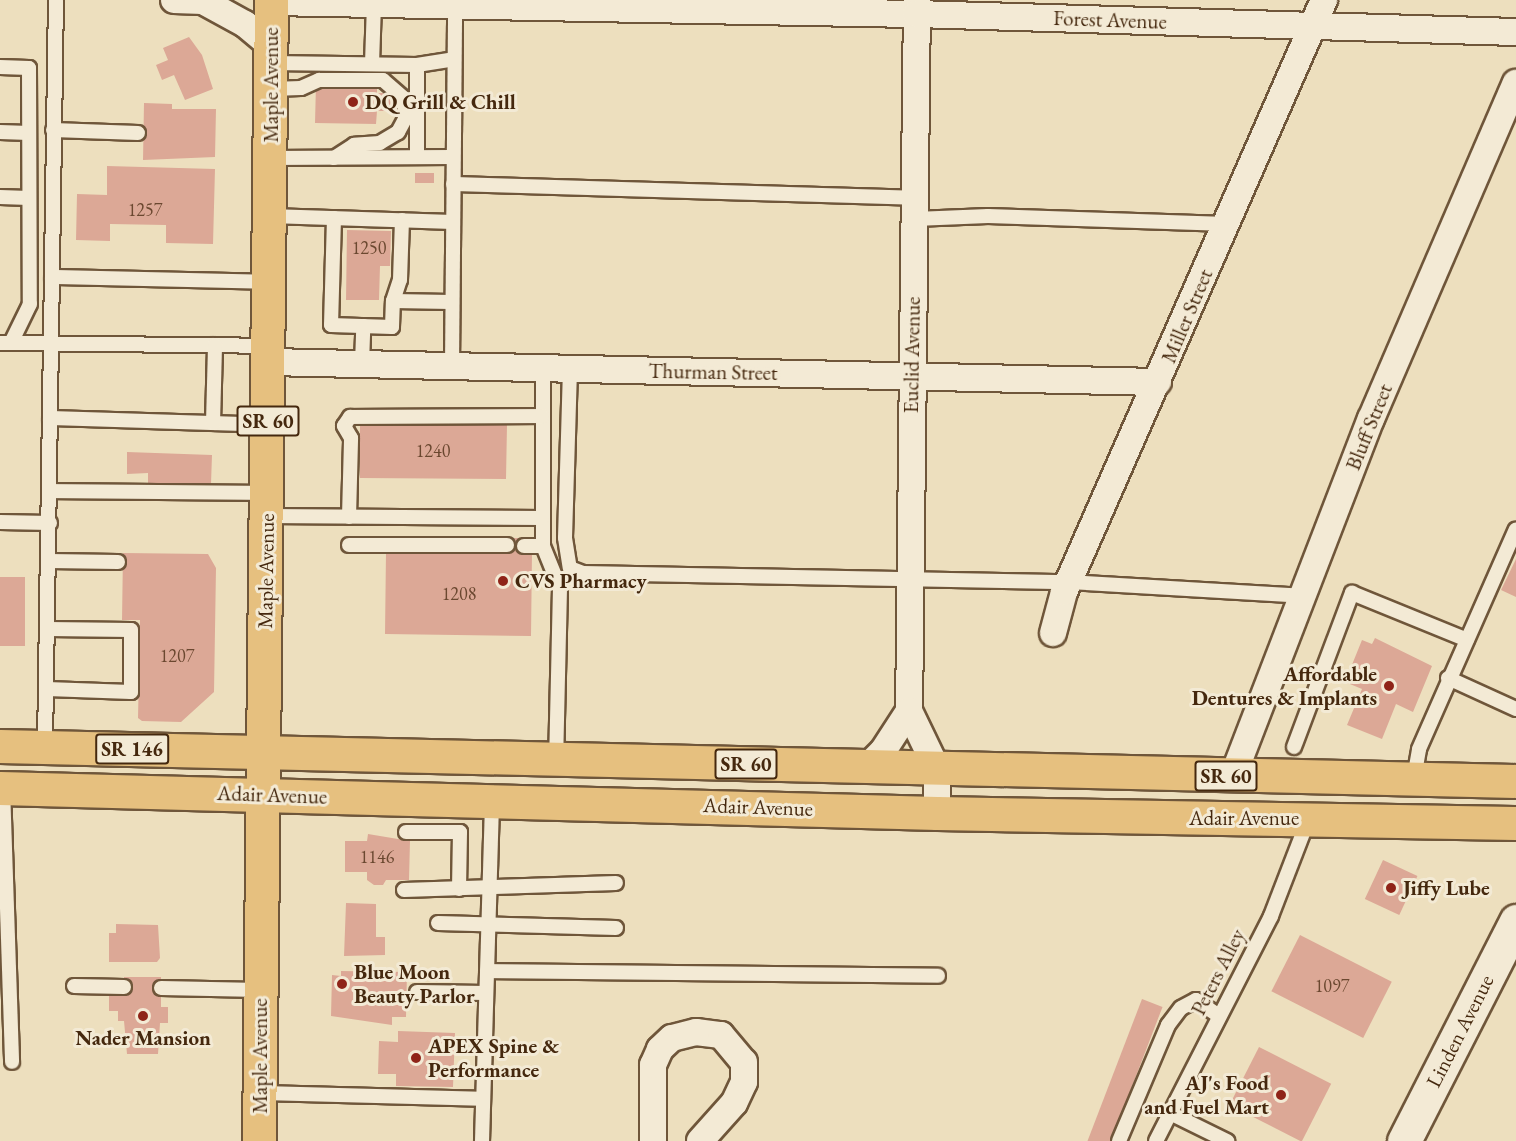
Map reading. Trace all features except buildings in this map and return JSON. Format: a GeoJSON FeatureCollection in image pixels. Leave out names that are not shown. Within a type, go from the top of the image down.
{"type":"FeatureCollection","features":[{"type":"Feature","properties":{"kind":"main road","name":"Maple Avenue"},"geometry":{"type":"LineString","coordinates":[[259,1141],[271,1]]}},
{"type":"Feature","properties":{"kind":"main road","name":"Adair Avenue"},"geometry":{"type":"LineString","coordinates":[[0,746],[1516,781]]}},
{"type":"Feature","properties":{"kind":"main road","name":"Adair Avenue"},"geometry":{"type":"LineString","coordinates":[[2,788],[937,813],[1516,823]]}},
{"type":"Feature","properties":{"kind":"main road","name":"Linden Avenue"},"geometry":{"type":"LineString","coordinates":[[1404,1141],[1516,921]]}},
{"type":"Feature","properties":{"kind":"street"},"geometry":{"type":"LineString","coordinates":[[174,0],[203,0],[245,24],[271,66]]}},
{"type":"Feature","properties":{"kind":"street","name":"Miller Street"},"geometry":{"type":"LineString","coordinates":[[1053,633],[1069,582],[1324,0]]}},
{"type":"Feature","properties":{"kind":"street","name":"Forest Avenue"},"geometry":{"type":"LineString","coordinates":[[271,1],[917,7],[1312,27],[1516,32]]}},
{"type":"Feature","properties":{"kind":"street","name":"Euclid Avenue"},"geometry":{"type":"LineString","coordinates":[[917,7],[911,376],[909,711],[937,769],[937,813]]}},
{"type":"Feature","properties":{"kind":"street","name":"Bluff Street"},"geometry":{"type":"LineString","coordinates":[[1233,776],[1371,420],[1516,83]]}},
{"type":"Feature","properties":{"kind":"street","name":"Thurman Street"},"geometry":{"type":"LineString","coordinates":[[268,354],[362,364],[1158,382]]}},
{"type":"Feature","properties":{"kind":"street"},"geometry":{"type":"LineString","coordinates":[[867,767],[883,751],[909,711]]}},
{"type":"Feature","properties":{"kind":"street"},"geometry":{"type":"LineString","coordinates":[[653,1141],[652,1065],[660,1049],[672,1038],[696,1032],[721,1035],[744,1062],[744,1082],[734,1103],[700,1141]]}},
{"type":"Feature","properties":{"kind":"lane"},"geometry":{"type":"LineString","coordinates":[[45,747],[50,561],[56,0]]}},
{"type":"Feature","properties":{"kind":"lane"},"geometry":{"type":"LineString","coordinates":[[452,366],[455,2]]}},
{"type":"Feature","properties":{"kind":"lane"},"geometry":{"type":"LineString","coordinates":[[372,64],[374,3]]}},
{"type":"Feature","properties":{"kind":"lane"},"geometry":{"type":"LineString","coordinates":[[271,66],[417,65],[454,58]]}},
{"type":"Feature","properties":{"kind":"lane"},"geometry":{"type":"LineString","coordinates":[[417,65],[417,157]]}},
{"type":"Feature","properties":{"kind":"lane"},"geometry":{"type":"LineString","coordinates":[[271,66],[302,88],[319,80],[383,80],[405,99],[405,119],[398,132],[380,143],[354,145],[334,158]]}},
{"type":"Feature","properties":{"kind":"lane"},"geometry":{"type":"LineString","coordinates":[[0,67],[29,68],[30,304],[5,343]]}},
{"type":"Feature","properties":{"kind":"lane"},"geometry":{"type":"LineString","coordinates":[[53,130],[138,133]]}},
{"type":"Feature","properties":{"kind":"lane"},"geometry":{"type":"LineString","coordinates":[[0,132],[29,132]]}},
{"type":"Feature","properties":{"kind":"lane"},"geometry":{"type":"LineString","coordinates":[[270,158],[452,157]]}},
{"type":"Feature","properties":{"kind":"lane"},"geometry":{"type":"LineString","coordinates":[[453,184],[915,209],[988,216],[1227,224]]}},
{"type":"Feature","properties":{"kind":"lane"},"geometry":{"type":"LineString","coordinates":[[0,197],[29,198]]}},
{"type":"Feature","properties":{"kind":"lane"},"geometry":{"type":"LineString","coordinates":[[270,216],[453,222]]}},
{"type":"Feature","properties":{"kind":"lane"},"geometry":{"type":"LineString","coordinates":[[334,218],[331,325],[392,327],[393,301],[400,280],[402,220]]}},
{"type":"Feature","properties":{"kind":"lane"},"geometry":{"type":"LineString","coordinates":[[52,277],[269,282]]}},
{"type":"Feature","properties":{"kind":"lane"},"geometry":{"type":"LineString","coordinates":[[393,301],[451,302]]}},
{"type":"Feature","properties":{"kind":"lane"},"geometry":{"type":"LineString","coordinates":[[362,364],[363,326]]}},
{"type":"Feature","properties":{"kind":"lane"},"geometry":{"type":"LineString","coordinates":[[5,343],[215,345],[268,354]]}},
{"type":"Feature","properties":{"kind":"lane"},"geometry":{"type":"LineString","coordinates":[[213,423],[215,345]]}},
{"type":"Feature","properties":{"kind":"lane"},"geometry":{"type":"LineString","coordinates":[[543,368],[543,546],[560,588],[556,760]]}},
{"type":"Feature","properties":{"kind":"lane"},"geometry":{"type":"LineString","coordinates":[[570,369],[565,538],[570,568],[599,574],[1069,582],[1302,596]]}},
{"type":"Feature","properties":{"kind":"lane"},"geometry":{"type":"LineString","coordinates":[[349,517],[351,438],[344,426],[350,417],[542,416]]}},
{"type":"Feature","properties":{"kind":"lane"},"geometry":{"type":"LineString","coordinates":[[50,418],[268,425]]}},
{"type":"Feature","properties":{"kind":"lane"},"geometry":{"type":"LineString","coordinates":[[50,491],[267,505],[349,517],[542,518]]}},
{"type":"Feature","properties":{"kind":"lane"},"geometry":{"type":"LineString","coordinates":[[0,522],[50,523]]}},
{"type":"Feature","properties":{"kind":"lane"},"geometry":{"type":"LineString","coordinates":[[1414,780],[1419,748],[1516,528]]}},
{"type":"Feature","properties":{"kind":"lane"},"geometry":{"type":"LineString","coordinates":[[349,545],[507,546]]}},
{"type":"Feature","properties":{"kind":"lane"},"geometry":{"type":"LineString","coordinates":[[524,546],[543,546]]}},
{"type":"Feature","properties":{"kind":"lane"},"geometry":{"type":"LineString","coordinates":[[50,561],[118,562]]}},
{"type":"Feature","properties":{"kind":"lane"},"geometry":{"type":"LineString","coordinates":[[1294,747],[1352,593],[1467,640]]}},
{"type":"Feature","properties":{"kind":"lane"},"geometry":{"type":"LineString","coordinates":[[47,689],[131,692],[131,630],[48,629]]}},
{"type":"Feature","properties":{"kind":"lane"},"geometry":{"type":"LineString","coordinates":[[1448,678],[1516,709]]}},
{"type":"Feature","properties":{"kind":"lane"},"geometry":{"type":"LineString","coordinates":[[2,788],[12,1062]]}},
{"type":"Feature","properties":{"kind":"lane"},"geometry":{"type":"LineString","coordinates":[[482,1141],[492,800]]}},
{"type":"Feature","properties":{"kind":"lane","name":"Peters Alley"},"geometry":{"type":"LineString","coordinates":[[1158,1140],[1218,1016],[1271,916],[1309,818]]}},
{"type":"Feature","properties":{"kind":"lane"},"geometry":{"type":"LineString","coordinates":[[406,832],[460,832],[459,889]]}},
{"type":"Feature","properties":{"kind":"lane"},"geometry":{"type":"LineString","coordinates":[[404,890],[616,883]]}},
{"type":"Feature","properties":{"kind":"lane"},"geometry":{"type":"LineString","coordinates":[[438,923],[616,928]]}},
{"type":"Feature","properties":{"kind":"lane"},"geometry":{"type":"LineString","coordinates":[[487,971],[938,976]]}},
{"type":"Feature","properties":{"kind":"lane"},"geometry":{"type":"LineString","coordinates":[[74,986],[124,987]]}},
{"type":"Feature","properties":{"kind":"lane"},"geometry":{"type":"LineString","coordinates":[[161,988],[260,990]]}},
{"type":"Feature","properties":{"kind":"lane"},"geometry":{"type":"LineString","coordinates":[[417,992],[486,993]]}},
{"type":"Feature","properties":{"kind":"lane"},"geometry":{"type":"LineString","coordinates":[[1119,1141],[1168,1025],[1181,1008],[1196,1000],[1218,1016]]}},
{"type":"Feature","properties":{"kind":"lane"},"geometry":{"type":"LineString","coordinates":[[260,1093],[483,1099]]}},
{"type":"Feature","properties":{"kind":"lane"},"geometry":{"type":"LineString","coordinates":[[1170,1113],[1227,1141]]}},
{"type":"Feature","properties":{"kind":"place","name":"DQ Grill & Chill"},"geometry":{"type":"Point","coordinates":[353,102]}},
{"type":"Feature","properties":{"kind":"place","name":"CVS Pharmacy"},"geometry":{"type":"Point","coordinates":[503,581]}},
{"type":"Feature","properties":{"kind":"place","name":"Affordable Dentures & Implants"},"geometry":{"type":"Point","coordinates":[1389,686]}},
{"type":"Feature","properties":{"kind":"place","name":"Jiffy Lube"},"geometry":{"type":"Point","coordinates":[1391,888]}},
{"type":"Feature","properties":{"kind":"place","name":"Blue Moon Beauty Parlor"},"geometry":{"type":"Point","coordinates":[342,984]}},
{"type":"Feature","properties":{"kind":"place","name":"Nader Mansion"},"geometry":{"type":"Point","coordinates":[143,1016]}},
{"type":"Feature","properties":{"kind":"place","name":"APEX Spine & Performance"},"geometry":{"type":"Point","coordinates":[416,1058]}},
{"type":"Feature","properties":{"kind":"place","name":"AJ's Food and Fuel Mart"},"geometry":{"type":"Point","coordinates":[1281,1095]}}]}
